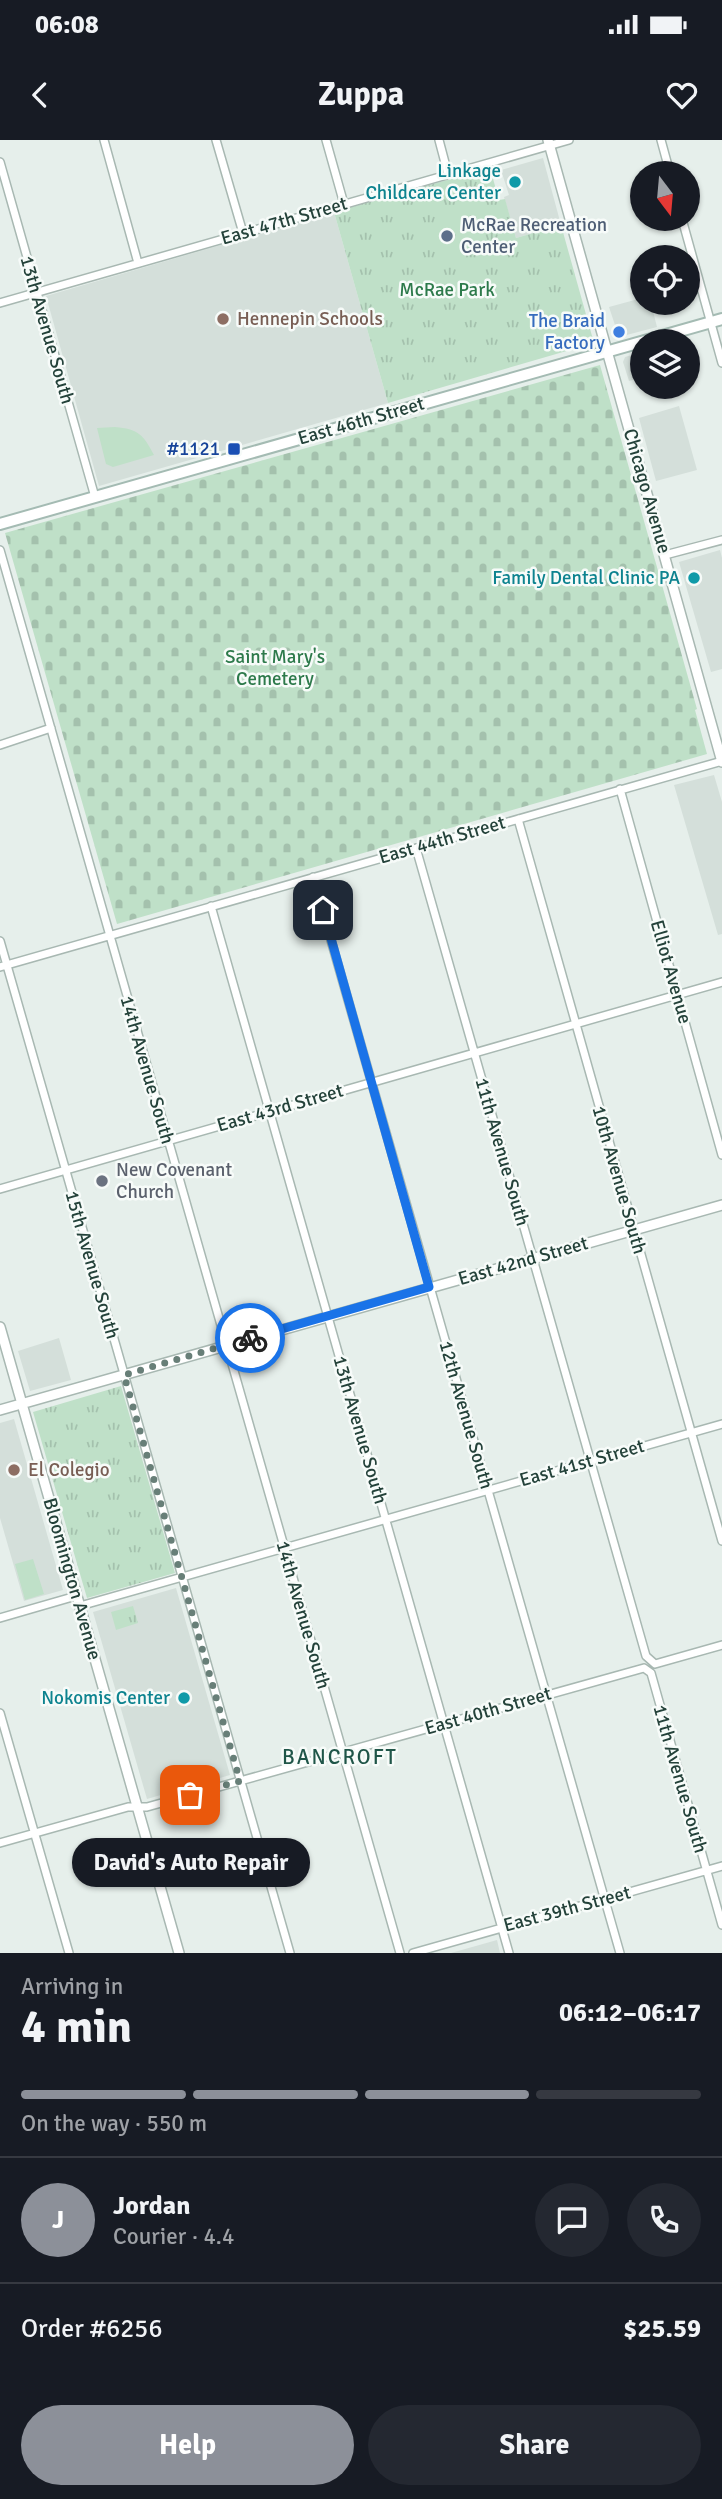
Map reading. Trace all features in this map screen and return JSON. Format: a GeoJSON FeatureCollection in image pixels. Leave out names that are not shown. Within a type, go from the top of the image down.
{"type":"FeatureCollection","features":[{"type":"Feature","properties":{"kind":"main road","name":"East 46th Street"},"geometry":{"type":"LineString","coordinates":[[0,524],[716,320]]}},
{"type":"Feature","properties":{"kind":"street"},"geometry":{"type":"LineString","coordinates":[[104,140],[138,263]]}},
{"type":"Feature","properties":{"kind":"street"},"geometry":{"type":"LineString","coordinates":[[216,140],[243,233]]}},
{"type":"Feature","properties":{"kind":"street"},"geometry":{"type":"LineString","coordinates":[[326,140],[344,204]]}},
{"type":"Feature","properties":{"kind":"street"},"geometry":{"type":"LineString","coordinates":[[439,140],[448,174]]}},
{"type":"Feature","properties":{"kind":"street","name":"East 47th Street"},"geometry":{"type":"LineString","coordinates":[[0,303],[548,143],[569,140]]}},
{"type":"Feature","properties":{"kind":"street"},"geometry":{"type":"LineString","coordinates":[[661,140],[667,161]]}},
{"type":"Feature","properties":{"kind":"street","name":"Chicago Avenue"},"geometry":{"type":"LineString","coordinates":[[548,143],[722,761]]}},
{"type":"Feature","properties":{"kind":"street","name":"13th Avenue South"},"geometry":{"type":"LineString","coordinates":[[0,162],[95,496]]}},
{"type":"Feature","properties":{"kind":"street"},"geometry":{"type":"LineString","coordinates":[[686,231],[716,320],[722,363]]}},
{"type":"Feature","properties":{"kind":"street"},"geometry":{"type":"LineString","coordinates":[[665,555],[722,540]]}},
{"type":"Feature","properties":{"kind":"street","name":"14th Avenue South"},"geometry":{"type":"LineString","coordinates":[[0,550],[400,1953]]}},
{"type":"Feature","properties":{"kind":"street"},"geometry":{"type":"LineString","coordinates":[[0,745],[51,729]]}},
{"type":"Feature","properties":{"kind":"street","name":"East 44th Street"},"geometry":{"type":"LineString","coordinates":[[3,966],[722,761]]}},
{"type":"Feature","properties":{"kind":"street","name":"Elliot Avenue"},"geometry":{"type":"LineString","coordinates":[[620,789],[722,1155]]}},
{"type":"Feature","properties":{"kind":"street","name":"10th Avenue South"},"geometry":{"type":"LineString","coordinates":[[518,818],[722,1541]]}},
{"type":"Feature","properties":{"kind":"street","name":"11th Avenue South"},"geometry":{"type":"LineString","coordinates":[[416,848],[647,1658],[655,1664],[722,1645]]}},
{"type":"Feature","properties":{"kind":"street","name":"12th Avenue South"},"geometry":{"type":"LineString","coordinates":[[313,877],[620,1953]]}},
{"type":"Feature","properties":{"kind":"street","name":"13th Avenue South"},"geometry":{"type":"LineString","coordinates":[[211,906],[509,1953]]}},
{"type":"Feature","properties":{"kind":"street","name":"15th Avenue South"},"geometry":{"type":"LineString","coordinates":[[0,941],[3,966],[65,1170],[290,1953]]}},
{"type":"Feature","properties":{"kind":"street","name":"East 43rd Street"},"geometry":{"type":"LineString","coordinates":[[0,1189],[722,982]]}},
{"type":"Feature","properties":{"kind":"street","name":"East 42nd Street"},"geometry":{"type":"LineString","coordinates":[[0,1410],[722,1205]]}},
{"type":"Feature","properties":{"kind":"street","name":"Bloomington Avenue"},"geometry":{"type":"LineString","coordinates":[[0,1327],[179,1953]]}},
{"type":"Feature","properties":{"kind":"street","name":"East 41st Street"},"geometry":{"type":"LineString","coordinates":[[80,1606],[722,1424]]}},
{"type":"Feature","properties":{"kind":"street"},"geometry":{"type":"LineString","coordinates":[[0,1618],[76,1596]]}},
{"type":"Feature","properties":{"kind":"street","name":"East 40th Street"},"geometry":{"type":"LineString","coordinates":[[0,1843],[128,1807],[147,1807],[636,1669],[645,1668],[650,1673]]}},
{"type":"Feature","properties":{"kind":"street","name":"11th Avenue South"},"geometry":{"type":"LineString","coordinates":[[650,1673],[722,1925]]}},
{"type":"Feature","properties":{"kind":"street"},"geometry":{"type":"LineString","coordinates":[[0,1713],[69,1953]]}},
{"type":"Feature","properties":{"kind":"street","name":"East 39th Street"},"geometry":{"type":"LineString","coordinates":[[413,1953],[722,1866]]}},
{"type":"Feature","properties":{"kind":"shaded area"},"geometry":{"type":"Polygon","coordinates":[[[543,158],[561,225],[516,238],[504,197],[509,195],[501,170],[543,158]]]}},
{"type":"Feature","properties":{"kind":"shaded area"},"geometry":{"type":"Polygon","coordinates":[[[334,212],[388,403],[99,486],[46,296],[334,212]]]}},
{"type":"Feature","properties":{"kind":"shaded area"},"geometry":{"type":"Polygon","coordinates":[[[630,301],[630,315],[654,315],[657,327],[630,329],[630,334],[619,337],[609,307],[630,301]]]}},
{"type":"Feature","properties":{"kind":"shaded area"},"geometry":{"type":"Polygon","coordinates":[[[630,356],[629,381],[623,362],[625,357],[630,356]]]}},
{"type":"Feature","properties":{"kind":"shaded area"},"geometry":{"type":"Polygon","coordinates":[[[679,406],[697,470],[656,481],[639,418],[679,406]]]}},
{"type":"Feature","properties":{"kind":"shaded area"},"geometry":{"type":"Polygon","coordinates":[[[720,550],[722,669],[711,672],[679,562],[720,550]]]}},
{"type":"Feature","properties":{"kind":"shaded area"},"geometry":{"type":"Polygon","coordinates":[[[714,775],[722,802],[722,934],[718,935],[674,785],[714,775]]]}},
{"type":"Feature","properties":{"kind":"shaded area"},"geometry":{"type":"Polygon","coordinates":[[[59,1338],[71,1380],[30,1391],[18,1351],[59,1338]]]}},
{"type":"Feature","properties":{"kind":"shaded area","name":"El Colegio"},"geometry":{"type":"Polygon","coordinates":[[[14,1419],[63,1590],[24,1601],[0,1518],[0,1423],[14,1419]]]}},
{"type":"Feature","properties":{"kind":"shaded area"},"geometry":{"type":"Polygon","coordinates":[[[176,1588],[230,1775],[147,1799],[93,1612],[176,1588]]]}},
{"type":"Feature","properties":{"kind":"shaded area"},"geometry":{"type":"Polygon","coordinates":[[[497,1940],[500,1953],[451,1953],[497,1940]]]}},
{"type":"Feature","properties":{"kind":"green space","name":"McRae Park"},"geometry":{"type":"Polygon","coordinates":[[[490,168],[499,200],[505,199],[516,238],[561,225],[594,343],[388,403],[334,212],[490,168]]]}},
{"type":"Feature","properties":{"kind":"green space","name":"Saint Mary's Cemetery"},"geometry":{"type":"Polygon","coordinates":[[[600,365],[697,709],[695,710],[707,754],[117,924],[5,533],[600,365]]]}},
{"type":"Feature","properties":{"kind":"green space"},"geometry":{"type":"Polygon","coordinates":[[[115,427],[139,434],[154,455],[113,467],[106,464],[97,428],[115,427]]]}},
{"type":"Feature","properties":{"kind":"green space"},"geometry":{"type":"Polygon","coordinates":[[[121,1386],[175,1573],[87,1598],[33,1412],[121,1386]]]}},
{"type":"Feature","properties":{"kind":"green space"},"geometry":{"type":"Polygon","coordinates":[[[33,1559],[44,1594],[25,1600],[15,1564],[33,1559]]]}},
{"type":"Feature","properties":{"kind":"green space"},"geometry":{"type":"Polygon","coordinates":[[[133,1606],[138,1623],[116,1630],[111,1612],[133,1606]]]}},
{"type":"Feature","properties":{"kind":"way so far"},"geometry":{"type":"LineString","coordinates":[[190,1795],[240,1781],[124,1375],[250,1338]]}},
{"type":"Feature","properties":{"kind":"place","name":"Linkage Childcare Center"},"geometry":{"type":"Point","coordinates":[515,182]}},
{"type":"Feature","properties":{"kind":"place","name":"McRae Recreation Center"},"geometry":{"type":"Point","coordinates":[447,236]}},
{"type":"Feature","properties":{"kind":"place","name":"Hennepin Schools"},"geometry":{"type":"Point","coordinates":[223,319]}},
{"type":"Feature","properties":{"kind":"place","name":"The Braid Factory"},"geometry":{"type":"Point","coordinates":[619,332]}},
{"type":"Feature","properties":{"kind":"place","name":"#1121"},"geometry":{"type":"Point","coordinates":[234,449]}},
{"type":"Feature","properties":{"kind":"place","name":"Family Dental Clinic PA"},"geometry":{"type":"Point","coordinates":[694,578]}},
{"type":"Feature","properties":{"kind":"place","name":"New Covenant Church"},"geometry":{"type":"Point","coordinates":[102,1181]}},
{"type":"Feature","properties":{"kind":"place","name":"El Colegio"},"geometry":{"type":"Point","coordinates":[14,1470]}},
{"type":"Feature","properties":{"kind":"place","name":"Nokomis Center"},"geometry":{"type":"Point","coordinates":[184,1698]}},
{"type":"Feature","properties":{"kind":"place","name":"David's Auto Repair"},"geometry":{"type":"Point","coordinates":[190,1795]}},
{"type":"Feature","properties":{"kind":"district","name":"BANCROFT"},"geometry":{"type":"Point","coordinates":[340,1757]}},
{"type":"Feature","properties":{"kind":"route"},"geometry":{"type":"LineString","coordinates":[[250,1338],[429,1287],[323,910]]}}]}
